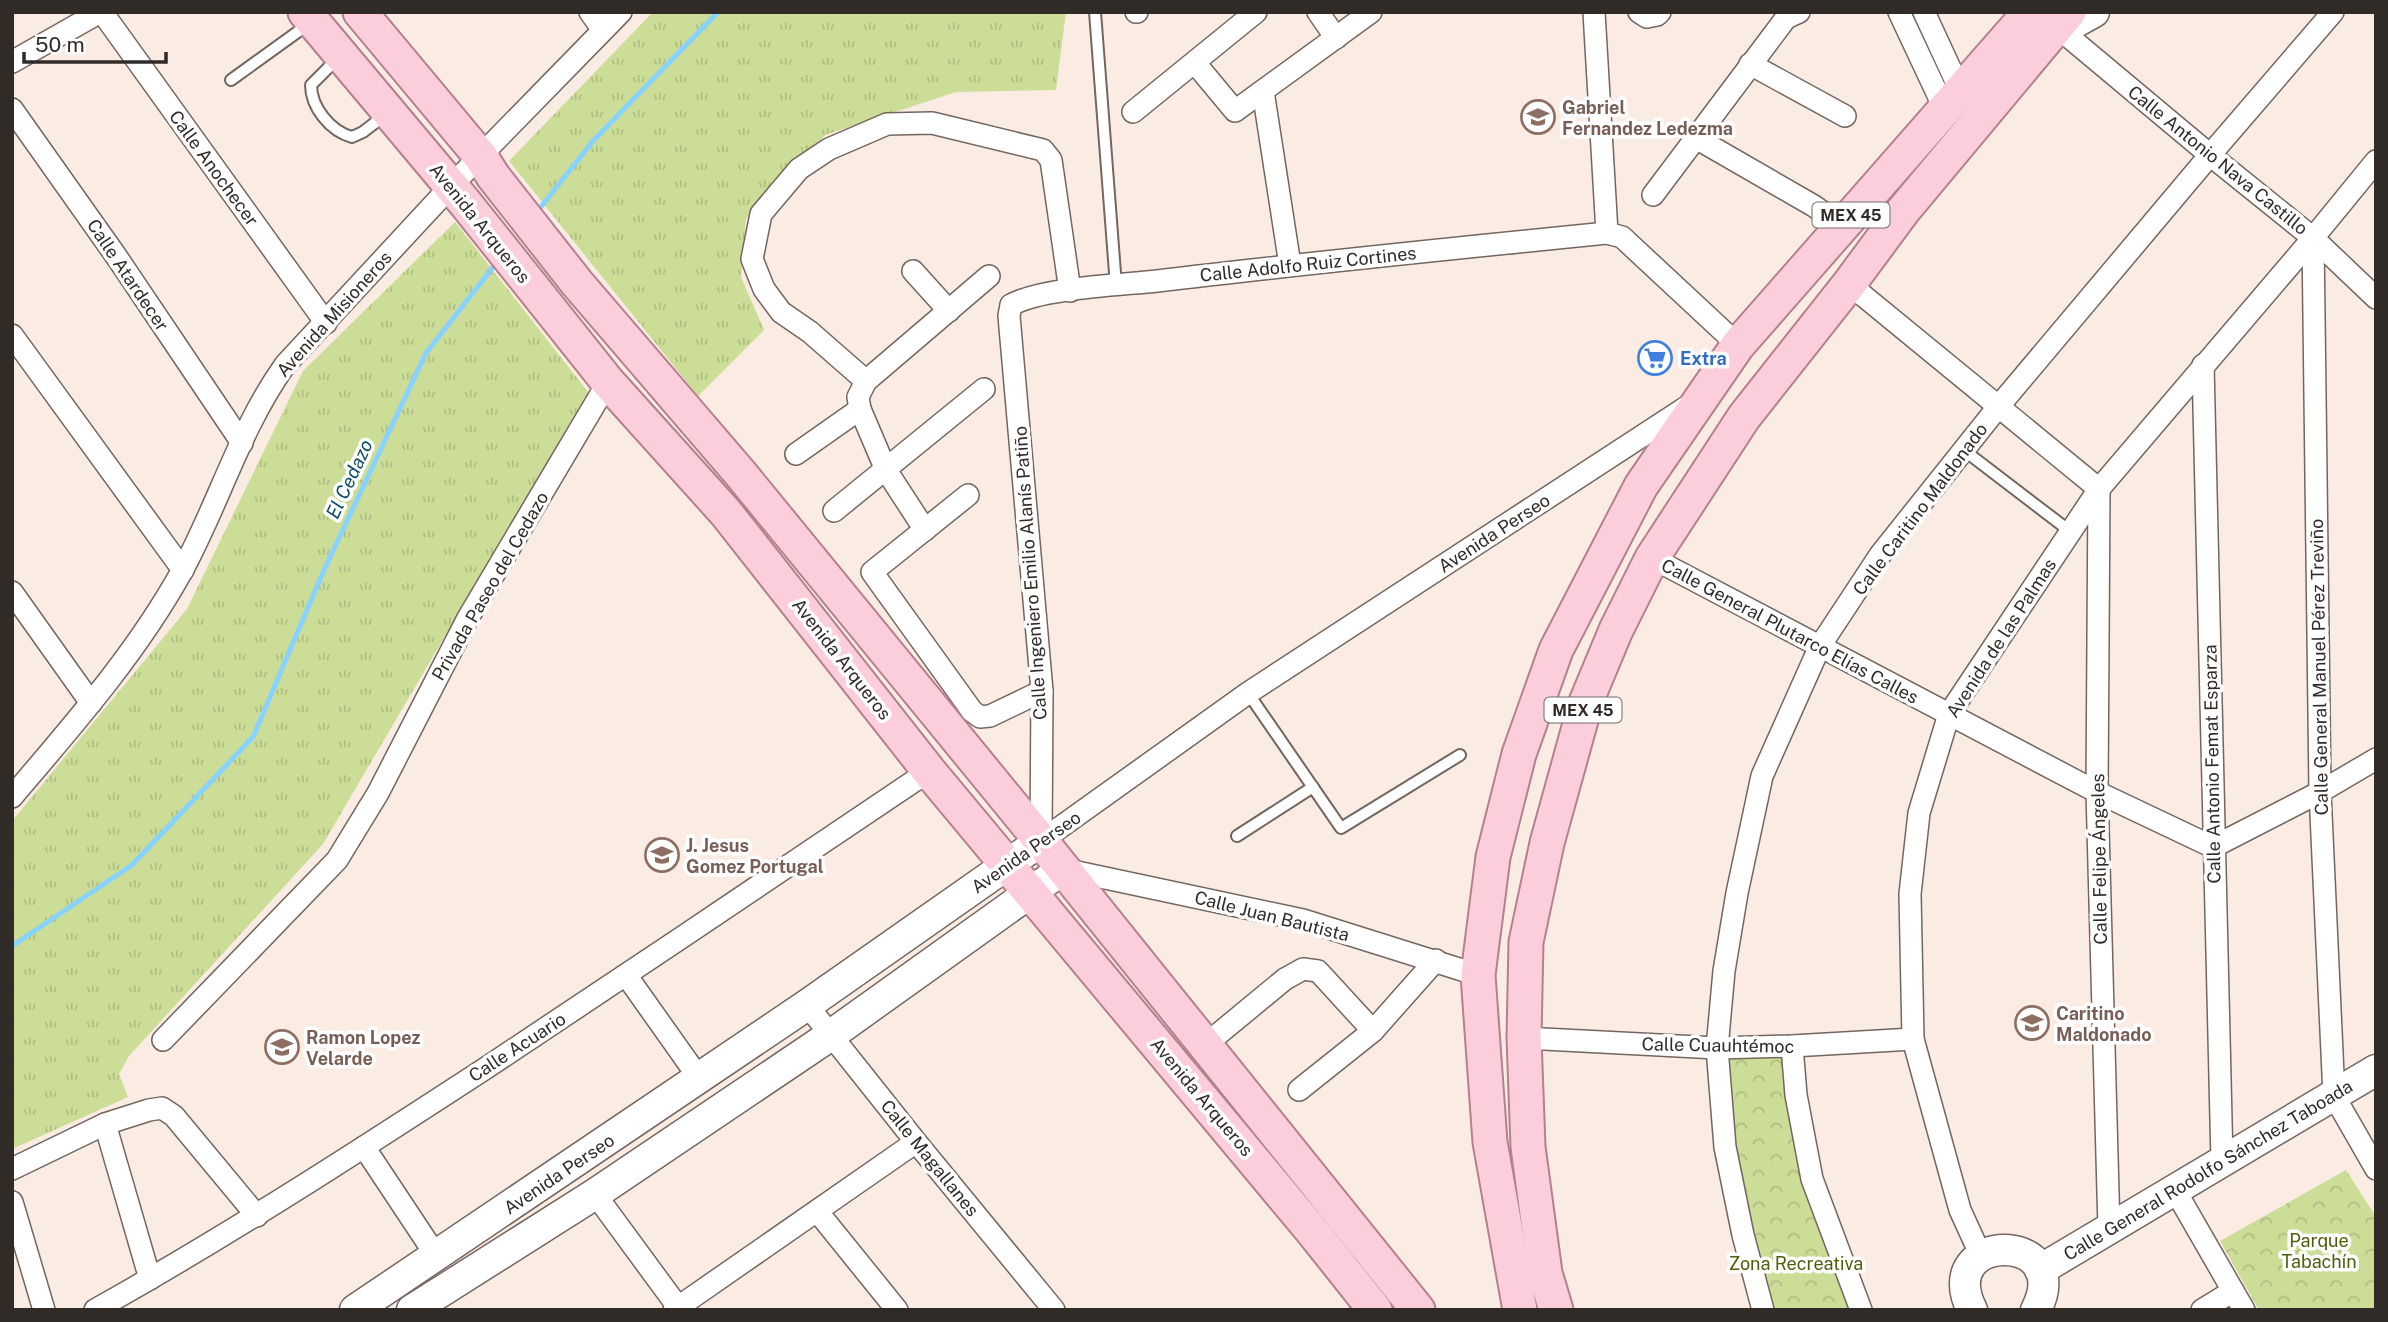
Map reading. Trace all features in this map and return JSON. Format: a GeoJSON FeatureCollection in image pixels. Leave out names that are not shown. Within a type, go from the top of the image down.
{"type":"FeatureCollection","features":[{"type":"Feature","properties":{"kind":"main road","name":"Avenida Arqueros"},"geometry":{"type":"LineString","coordinates":[[360,12],[487,167],[577,283],[740,473],[1041,841],[1418,1310]]}},
{"type":"Feature","properties":{"kind":"main road"},"geometry":{"type":"LineString","coordinates":[[2045,22],[2076,22],[2094,12]]}},
{"type":"Feature","properties":{"kind":"main road","name":"Avenida Arqueros"},"geometry":{"type":"LineString","coordinates":[[309,17],[458,195],[608,382],[726,513],[929,771],[1009,864],[1375,1310]]}},
{"type":"Feature","properties":{"kind":"main road","name":"MEX 45"},"geometry":{"type":"LineString","coordinates":[[1520,1310],[1490,1142],[1478,975],[1493,857],[1519,754],[1556,650],[1641,486],[1738,345],[1953,101],[2045,22]]}},
{"type":"Feature","properties":{"kind":"main road","name":"MEX 45"},"geometry":{"type":"LineString","coordinates":[[1556,1310],[1545,1273],[1528,1147],[1524,1038],[1526,942],[1547,843],[1586,702],[1616,630],[1652,558],[1744,417],[1849,284],[2045,22]]}},
{"type":"Feature","properties":{"kind":"main road","name":"Avenida Perseo"},"geometry":{"type":"LineString","coordinates":[[355,1310],[807,1005],[1041,841]]}},
{"type":"Feature","properties":{"kind":"main road","name":"Avenida Perseo"},"geometry":{"type":"LineString","coordinates":[[412,1310],[595,1194],[831,1035],[1063,869]]}},
{"type":"Feature","properties":{"kind":"main road","name":"Calle General Rodolfo Sánchez Taboada"},"geometry":{"type":"LineString","coordinates":[[2040,1270],[2376,1070]]}},
{"type":"Feature","properties":{"kind":"main road"},"geometry":{"type":"LineString","coordinates":[[1972,1310],[1966,1298],[1967,1274],[1981,1256],[1991,1250],[2005,1248],[2021,1251],[2032,1259],[2040,1270],[2044,1284],[2043,1297],[2036,1310]]}},
{"type":"Feature","properties":{"kind":"street"},"geometry":{"type":"LineString","coordinates":[[12,62],[101,12]]}},
{"type":"Feature","properties":{"kind":"street","name":"Calle Anochecer"},"geometry":{"type":"LineString","coordinates":[[101,12],[326,323]]}},
{"type":"Feature","properties":{"kind":"street"},"geometry":{"type":"LineString","coordinates":[[590,12],[603,30]]}},
{"type":"Feature","properties":{"kind":"street","name":"Avenida Misioneros"},"geometry":{"type":"LineString","coordinates":[[12,797],[133,650],[183,570],[271,384],[285,365],[487,167],[621,12]]}},
{"type":"Feature","properties":{"kind":"street"},"geometry":{"type":"LineString","coordinates":[[1318,12],[1336,38]]}},
{"type":"Feature","properties":{"kind":"street"},"geometry":{"type":"LineString","coordinates":[[1195,63],[1235,111],[1371,12]]}},
{"type":"Feature","properties":{"kind":"street"},"geometry":{"type":"LineString","coordinates":[[1594,12],[1607,233],[1622,237],[1738,345]]}},
{"type":"Feature","properties":{"kind":"street"},"geometry":{"type":"LineString","coordinates":[[1639,12],[1647,17],[1660,12]]}},
{"type":"Feature","properties":{"kind":"street"},"geometry":{"type":"LineString","coordinates":[[1899,12],[1953,101]]}},
{"type":"Feature","properties":{"kind":"street"},"geometry":{"type":"LineString","coordinates":[[1924,12],[1953,101]]}},
{"type":"Feature","properties":{"kind":"street","name":"Calle Caritino Maldonado"},"geometry":{"type":"LineString","coordinates":[[1763,1310],[1743,1235],[1725,1147],[1717,1048],[1724,971],[1737,892],[1762,776],[1820,646],[1880,555],[1998,407],[2333,12]]}},
{"type":"Feature","properties":{"kind":"street"},"geometry":{"type":"LineString","coordinates":[[1653,195],[1788,14]]}},
{"type":"Feature","properties":{"kind":"street"},"geometry":{"type":"LineString","coordinates":[[1133,112],[1195,63],[1242,16]]}},
{"type":"Feature","properties":{"kind":"street","name":"Calle Antonio Nava Castillo"},"geometry":{"type":"LineString","coordinates":[[2045,22],[2314,238],[2376,298]]}},
{"type":"Feature","properties":{"kind":"street"},"geometry":{"type":"LineString","coordinates":[[1750,64],[1845,116]]}},
{"type":"Feature","properties":{"kind":"street"},"geometry":{"type":"LineString","coordinates":[[1262,92],[1290,265]]}},
{"type":"Feature","properties":{"kind":"street","name":"Calle Atardecer"},"geometry":{"type":"LineString","coordinates":[[12,109],[116,256],[242,443]]}},
{"type":"Feature","properties":{"kind":"street"},"geometry":{"type":"LineString","coordinates":[[866,381],[810,332],[781,312],[764,289],[752,259],[761,214],[799,170],[829,149],[887,124],[932,122],[1043,150],[1051,160],[1070,291]]}},
{"type":"Feature","properties":{"kind":"street"},"geometry":{"type":"LineString","coordinates":[[1696,138],[1814,206],[1842,226]]}},
{"type":"Feature","properties":{"kind":"street","name":"Avenida de las Palmas"},"geometry":{"type":"LineString","coordinates":[[1981,1256],[1960,1210],[1913,1039],[1910,894],[1919,813],[1949,715],[2099,489],[2314,238],[2376,161]]}},
{"type":"Feature","properties":{"kind":"street","name":"Calle Adolfo Ruiz Cortines"},"geometry":{"type":"LineString","coordinates":[[1011,305],[1021,300],[1070,291],[1290,265],[1607,233]]}},
{"type":"Feature","properties":{"kind":"street","name":"Calle General Manuel Pérez Treviño"},"geometry":{"type":"LineString","coordinates":[[2314,238],[2320,792],[2334,1096]]}},
{"type":"Feature","properties":{"kind":"street"},"geometry":{"type":"LineString","coordinates":[[913,271],[949,311]]}},
{"type":"Feature","properties":{"kind":"street"},"geometry":{"type":"LineString","coordinates":[[925,530],[886,470],[860,409],[859,397],[866,381],[989,276]]}},
{"type":"Feature","properties":{"kind":"street"},"geometry":{"type":"LineString","coordinates":[[1849,284],[2099,489]]}},
{"type":"Feature","properties":{"kind":"street","name":"Calle Ingeniero Emilio Alanís Patiño"},"geometry":{"type":"LineString","coordinates":[[1011,305],[1009,316],[1042,691],[1041,841]]}},
{"type":"Feature","properties":{"kind":"street"},"geometry":{"type":"LineString","coordinates":[[12,335],[183,570]]}},
{"type":"Feature","properties":{"kind":"street","name":"Calle Antonio Femat Esparza"},"geometry":{"type":"LineString","coordinates":[[2203,365],[2222,1162]]}},
{"type":"Feature","properties":{"kind":"street","name":"Privada Paseo del Cedazo"},"geometry":{"type":"LineString","coordinates":[[163,1040],[337,860],[378,793],[468,618],[608,382]]}},
{"type":"Feature","properties":{"kind":"street"},"geometry":{"type":"LineString","coordinates":[[834,511],[984,389]]}},
{"type":"Feature","properties":{"kind":"street","name":"Avenida Perseo"},"geometry":{"type":"LineString","coordinates":[[1041,841],[1248,693],[1699,399]]}},
{"type":"Feature","properties":{"kind":"street"},"geometry":{"type":"LineString","coordinates":[[796,454],[860,409]]}},
{"type":"Feature","properties":{"kind":"street","name":"Calle Felipe Ángeles"},"geometry":{"type":"LineString","coordinates":[[2099,489],[2097,792],[2109,1229]]}},
{"type":"Feature","properties":{"kind":"street"},"geometry":{"type":"LineString","coordinates":[[968,495],[872,572],[972,710],[980,717],[990,716],[1042,691]]}},
{"type":"Feature","properties":{"kind":"street","name":"Calle General Plutarco Elías Calles"},"geometry":{"type":"LineString","coordinates":[[1652,558],[2097,792],[2213,847]]}},
{"type":"Feature","properties":{"kind":"street"},"geometry":{"type":"LineString","coordinates":[[12,592],[91,703]]}},
{"type":"Feature","properties":{"kind":"street"},"geometry":{"type":"LineString","coordinates":[[2213,847],[2320,792],[2376,759]]}},
{"type":"Feature","properties":{"kind":"street","name":"Calle Acuario"},"geometry":{"type":"LineString","coordinates":[[95,1310],[257,1216],[364,1147],[929,771]]}},
{"type":"Feature","properties":{"kind":"street","name":"Calle Juan Bautista"},"geometry":{"type":"LineString","coordinates":[[1063,869],[1303,920],[1478,975]]}},
{"type":"Feature","properties":{"kind":"street"},"geometry":{"type":"LineString","coordinates":[[1299,1090],[1373,1031],[1436,960]]}},
{"type":"Feature","properties":{"kind":"street"},"geometry":{"type":"LineString","coordinates":[[1205,1045],[1286,979],[1303,969],[1318,971],[1373,1031]]}},
{"type":"Feature","properties":{"kind":"street"},"geometry":{"type":"LineString","coordinates":[[626,975],[699,1078]]}},
{"type":"Feature","properties":{"kind":"street","name":"Calle Magallanes"},"geometry":{"type":"LineString","coordinates":[[807,1005],[1054,1310]]}},
{"type":"Feature","properties":{"kind":"street","name":"Calle Cuauhtémoc"},"geometry":{"type":"LineString","coordinates":[[1524,1038],[1717,1048],[1913,1039]]}},
{"type":"Feature","properties":{"kind":"street"},"geometry":{"type":"LineString","coordinates":[[1792,1046],[1796,1095],[1812,1179],[1861,1310]]}},
{"type":"Feature","properties":{"kind":"street"},"geometry":{"type":"LineString","coordinates":[[2334,1096],[2376,1169]]}},
{"type":"Feature","properties":{"kind":"street"},"geometry":{"type":"LineString","coordinates":[[12,1169],[105,1124],[162,1108],[174,1116],[257,1216]]}},
{"type":"Feature","properties":{"kind":"street"},"geometry":{"type":"LineString","coordinates":[[105,1124],[150,1279]]}},
{"type":"Feature","properties":{"kind":"street"},"geometry":{"type":"LineString","coordinates":[[595,1194],[676,1308],[916,1142]]}},
{"type":"Feature","properties":{"kind":"street"},"geometry":{"type":"LineString","coordinates":[[364,1147],[437,1257]]}},
{"type":"Feature","properties":{"kind":"street"},"geometry":{"type":"LineString","coordinates":[[2175,1190],[2238,1301],[2202,1310]]}},
{"type":"Feature","properties":{"kind":"street"},"geometry":{"type":"LineString","coordinates":[[12,1202],[44,1310]]}},
{"type":"Feature","properties":{"kind":"street"},"geometry":{"type":"LineString","coordinates":[[817,1211],[897,1310]]}},
{"type":"Feature","properties":{"kind":"lane"},"geometry":{"type":"LineString","coordinates":[[1095,12],[1116,286]]}},
{"type":"Feature","properties":{"kind":"lane"},"geometry":{"type":"LineString","coordinates":[[231,80],[309,17]]}},
{"type":"Feature","properties":{"kind":"lane"},"geometry":{"type":"LineString","coordinates":[[341,55],[310,85],[311,99],[317,109],[341,134],[352,137],[389,112]]}},
{"type":"Feature","properties":{"kind":"lane"},"geometry":{"type":"LineString","coordinates":[[1965,451],[2071,532]]}},
{"type":"Feature","properties":{"kind":"lane"},"geometry":{"type":"LineString","coordinates":[[1248,693],[1341,828],[1460,755]]}},
{"type":"Feature","properties":{"kind":"lane"},"geometry":{"type":"LineString","coordinates":[[1237,836],[1313,787]]}},
{"type":"Feature","properties":{"kind":"green space"},"geometry":{"type":"Polygon","coordinates":[[[653,12],[1066,12],[1056,90],[956,92],[825,135],[746,219],[741,277],[764,330],[698,396],[509,161],[653,12]]]}},
{"type":"Feature","properties":{"kind":"green space"},"geometry":{"type":"Polygon","coordinates":[[[455,222],[588,392],[323,844],[129,1056],[119,1074],[128,1097],[12,1149],[12,821],[187,609],[303,371],[455,222]]]}},
{"type":"Feature","properties":{"kind":"green space","name":"Zona Recreativa"},"geometry":{"type":"Polygon","coordinates":[[[1792,1046],[1796,1095],[1861,1310],[1763,1310],[1717,1048],[1792,1046]]]}},
{"type":"Feature","properties":{"kind":"green space","name":"Parque Tabachín"},"geometry":{"type":"Polygon","coordinates":[[[2346,1170],[2376,1217],[2376,1310],[2259,1310],[2220,1241],[2346,1170]]]}},
{"type":"Feature","properties":{"kind":"waterway","name":"El Cedazo"},"geometry":{"type":"LineString","coordinates":[[536,213],[593,141],[718,12]]}},
{"type":"Feature","properties":{"kind":"waterway","name":"El Cedazo"},"geometry":{"type":"LineString","coordinates":[[12,946],[132,865],[253,737],[324,570],[426,353],[497,262]]}},
{"type":"Feature","properties":{"kind":"place","name":"Gabriel Fernandez Ledezma"},"geometry":{"type":"Point","coordinates":[1538,117]}},
{"type":"Feature","properties":{"kind":"place","name":"Extra"},"geometry":{"type":"Point","coordinates":[1655,358]}},
{"type":"Feature","properties":{"kind":"place","name":"J. Jesus Gomez Portugal"},"geometry":{"type":"Point","coordinates":[662,855]}},
{"type":"Feature","properties":{"kind":"place","name":"Caritino Maldonado"},"geometry":{"type":"Point","coordinates":[2032,1023]}},
{"type":"Feature","properties":{"kind":"place","name":"Ramon Lopez Velarde"},"geometry":{"type":"Point","coordinates":[282,1047]}}]}
